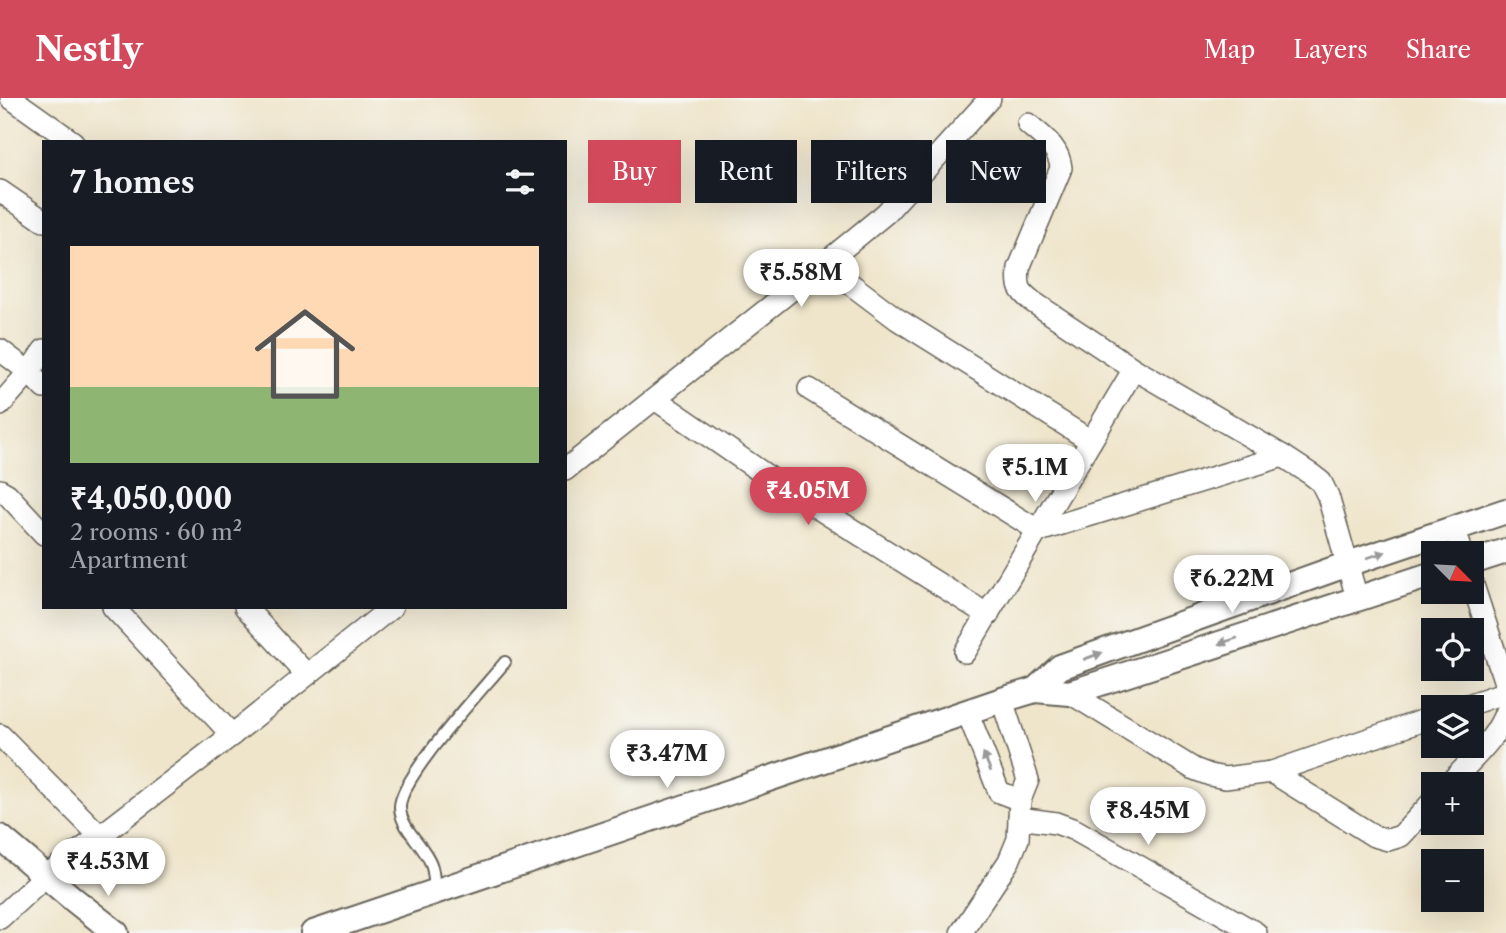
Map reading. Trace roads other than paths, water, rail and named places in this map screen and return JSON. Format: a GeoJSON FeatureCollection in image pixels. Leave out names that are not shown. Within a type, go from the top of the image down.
{"type":"FeatureCollection","features":[{"type":"Feature","properties":{"kind":"street"},"geometry":{"type":"LineString","coordinates":[[10,98],[70,140]]}},
{"type":"Feature","properties":{"kind":"street"},"geometry":{"type":"LineString","coordinates":[[567,468],[886,213],[990,98]]}},
{"type":"Feature","properties":{"kind":"street"},"geometry":{"type":"LineString","coordinates":[[1028,124],[1055,148],[1060,157],[1061,168],[1018,268],[1021,292],[1134,369],[1283,456],[1321,482],[1328,496],[1357,598]]}},
{"type":"Feature","properties":{"kind":"street"},"geometry":{"type":"LineString","coordinates":[[0,191],[42,220]]}},
{"type":"Feature","properties":{"kind":"street"},"geometry":{"type":"LineString","coordinates":[[824,264],[897,319],[1091,441]]}},
{"type":"Feature","properties":{"kind":"street"},"geometry":{"type":"LineString","coordinates":[[0,349],[42,386]]}},
{"type":"Feature","properties":{"kind":"street"},"geometry":{"type":"LineString","coordinates":[[0,405],[42,353]]}},
{"type":"Feature","properties":{"kind":"street"},"geometry":{"type":"LineString","coordinates":[[965,652],[1134,369]]}},
{"type":"Feature","properties":{"kind":"street"},"geometry":{"type":"LineString","coordinates":[[809,389],[1038,531],[1283,456]]}},
{"type":"Feature","properties":{"kind":"street"},"geometry":{"type":"LineString","coordinates":[[655,398],[774,480],[988,615]]}},
{"type":"Feature","properties":{"kind":"street"},"geometry":{"type":"LineString","coordinates":[[0,490],[42,532]]}},
{"type":"Feature","properties":{"kind":"street"},"geometry":{"type":"LineString","coordinates":[[1035,690],[1060,667],[1348,564],[1506,511]]}},
{"type":"Feature","properties":{"kind":"street"},"geometry":{"type":"LineString","coordinates":[[1455,528],[1459,541]]}},
{"type":"Feature","properties":{"kind":"street"},"geometry":{"type":"LineString","coordinates":[[1484,558],[1506,551]]}},
{"type":"Feature","properties":{"kind":"street"},"geometry":{"type":"LineString","coordinates":[[313,933],[967,711],[1035,690],[1070,693],[1421,579]]}},
{"type":"Feature","properties":{"kind":"street"},"geometry":{"type":"LineString","coordinates":[[1479,604],[1506,686]]}},
{"type":"Feature","properties":{"kind":"street"},"geometry":{"type":"LineString","coordinates":[[115,609],[232,734]]}},
{"type":"Feature","properties":{"kind":"street"},"geometry":{"type":"LineString","coordinates":[[246,609],[307,675]]}},
{"type":"Feature","properties":{"kind":"street"},"geometry":{"type":"LineString","coordinates":[[0,918],[45,876],[232,734],[390,609]]}},
{"type":"Feature","properties":{"kind":"street"},"geometry":{"type":"LineString","coordinates":[[1484,700],[1506,692]]}},
{"type":"Feature","properties":{"kind":"street"},"geometry":{"type":"LineString","coordinates":[[1070,693],[1194,769],[1225,778],[1272,772],[1421,721]]}},
{"type":"Feature","properties":{"kind":"street"},"geometry":{"type":"LineString","coordinates":[[968,931],[1009,861],[1018,839],[1020,809],[1028,780],[1002,700]]}},
{"type":"Feature","properties":{"kind":"street"},"geometry":{"type":"LineString","coordinates":[[1460,772],[1496,734],[1506,710]]}},
{"type":"Feature","properties":{"kind":"street"},"geometry":{"type":"LineString","coordinates":[[967,711],[999,792],[1020,809],[1075,830],[1256,933]]}},
{"type":"Feature","properties":{"kind":"street"},"geometry":{"type":"LineString","coordinates":[[0,735],[100,836]]}},
{"type":"Feature","properties":{"kind":"street"},"geometry":{"type":"LineString","coordinates":[[1272,772],[1374,836],[1388,840],[1401,836],[1421,815]]}},
{"type":"Feature","properties":{"kind":"street"},"geometry":{"type":"LineString","coordinates":[[0,836],[116,933]]}},
{"type":"Feature","properties":{"kind":"lane"},"geometry":{"type":"LineString","coordinates":[[436,892],[431,865],[400,811],[400,796],[430,751],[505,662]]}}]}
